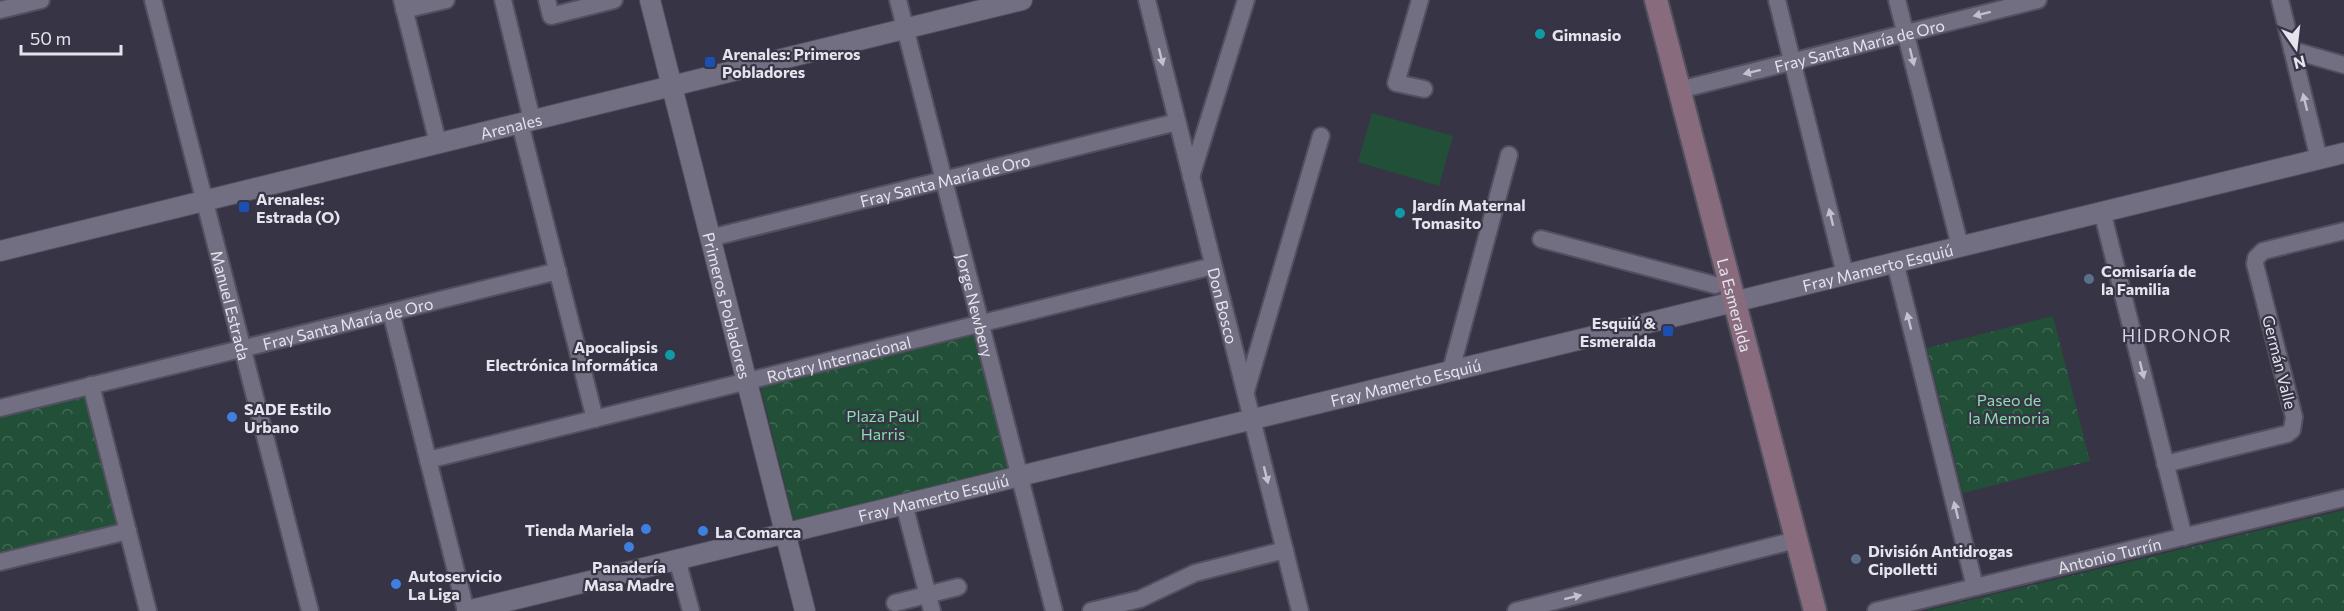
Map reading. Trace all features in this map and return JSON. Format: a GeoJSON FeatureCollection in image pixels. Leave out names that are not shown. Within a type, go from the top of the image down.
{"type":"FeatureCollection","features":[{"type":"Feature","properties":{"kind":"main road","name":"La Esmeralda"},"geometry":{"type":"LineString","coordinates":[[1641,0],[1789,542],[1815,611]]}},
{"type":"Feature","properties":{"kind":"main road","name":"La Esmeralda"},"geometry":{"type":"LineString","coordinates":[[1656,0],[1679,90],[1723,297]]}},
{"type":"Feature","properties":{"kind":"main road","name":"La Esmeralda"},"geometry":{"type":"LineString","coordinates":[[1789,542],[1798,611]]}},
{"type":"Feature","properties":{"kind":"street"},"geometry":{"type":"LineString","coordinates":[[0,10],[41,0]]}},
{"type":"Feature","properties":{"kind":"street","name":"Manuel Estrada"},"geometry":{"type":"LineString","coordinates":[[153,0],[309,611]]}},
{"type":"Feature","properties":{"kind":"street"},"geometry":{"type":"LineString","coordinates":[[438,143],[403,5],[446,0]]}},
{"type":"Feature","properties":{"kind":"street"},"geometry":{"type":"LineString","coordinates":[[503,0],[558,271],[596,419]]}},
{"type":"Feature","properties":{"kind":"street"},"geometry":{"type":"LineString","coordinates":[[549,8],[614,0]]}},
{"type":"Feature","properties":{"kind":"street","name":"Primeros Pobladores"},"geometry":{"type":"LineString","coordinates":[[650,0],[805,611]]}},
{"type":"Feature","properties":{"kind":"street","name":"Jorge Newbery"},"geometry":{"type":"LineString","coordinates":[[898,0],[1054,611]]}},
{"type":"Feature","properties":{"kind":"street","name":"Arenales"},"geometry":{"type":"LineString","coordinates":[[0,251],[1022,0]]}},
{"type":"Feature","properties":{"kind":"street","name":"Don Bosco"},"geometry":{"type":"LineString","coordinates":[[1147,0],[1300,611]]}},
{"type":"Feature","properties":{"kind":"street"},"geometry":{"type":"LineString","coordinates":[[1191,177],[1246,0]]}},
{"type":"Feature","properties":{"kind":"street"},"geometry":{"type":"LineString","coordinates":[[1420,0],[1396,83],[1424,89]]}},
{"type":"Feature","properties":{"kind":"street"},"geometry":{"type":"LineString","coordinates":[[1777,0],[1845,274]]}},
{"type":"Feature","properties":{"kind":"street"},"geometry":{"type":"LineString","coordinates":[[1897,0],[1960,246]]}},
{"type":"Feature","properties":{"kind":"street"},"geometry":{"type":"LineString","coordinates":[[2280,0],[2319,159]]}},
{"type":"Feature","properties":{"kind":"street","name":"Fray Santa María de Oro"},"geometry":{"type":"LineString","coordinates":[[1679,90],[2031,1]]}},
{"type":"Feature","properties":{"kind":"street"},"geometry":{"type":"LineString","coordinates":[[2292,50],[2344,64]]}},
{"type":"Feature","properties":{"kind":"street","name":"Fray Santa María de Oro"},"geometry":{"type":"LineString","coordinates":[[710,238],[1177,122]]}},
{"type":"Feature","properties":{"kind":"street"},"geometry":{"type":"LineString","coordinates":[[1245,394],[1321,136]]}},
{"type":"Feature","properties":{"kind":"street","name":"Fray Mamerto Esquiú"},"geometry":{"type":"LineString","coordinates":[[466,611],[1451,370],[1723,297],[1845,274],[2344,153]]}},
{"type":"Feature","properties":{"kind":"street"},"geometry":{"type":"LineString","coordinates":[[1451,370],[1509,155]]}},
{"type":"Feature","properties":{"kind":"street"},"geometry":{"type":"LineString","coordinates":[[2102,211],[2184,537]]}},
{"type":"Feature","properties":{"kind":"street","name":"Germán Valle"},"geometry":{"type":"LineString","coordinates":[[2165,464],[2287,434],[2292,430],[2294,417],[2255,264],[2256,258],[2263,251],[2344,231]]}},
{"type":"Feature","properties":{"kind":"street"},"geometry":{"type":"LineString","coordinates":[[1541,238],[1723,297]]}},
{"type":"Feature","properties":{"kind":"street"},"geometry":{"type":"LineString","coordinates":[[1894,262],[1975,587]]}},
{"type":"Feature","properties":{"kind":"street","name":"Rotary Internacional"},"geometry":{"type":"LineString","coordinates":[[428,460],[1214,267]]}},
{"type":"Feature","properties":{"kind":"street","name":"Fray Santa María de Oro"},"geometry":{"type":"LineString","coordinates":[[0,408],[558,271]]}},
{"type":"Feature","properties":{"kind":"street"},"geometry":{"type":"LineString","coordinates":[[391,312],[466,611]]}},
{"type":"Feature","properties":{"kind":"street"},"geometry":{"type":"LineString","coordinates":[[91,386],[148,611]]}},
{"type":"Feature","properties":{"kind":"street","name":"Antonio Turrín"},"geometry":{"type":"LineString","coordinates":[[1876,611],[2344,498]]}},
{"type":"Feature","properties":{"kind":"street"},"geometry":{"type":"LineString","coordinates":[[904,504],[929,603]]}},
{"type":"Feature","properties":{"kind":"street"},"geometry":{"type":"LineString","coordinates":[[0,562],[128,531]]}},
{"type":"Feature","properties":{"kind":"street"},"geometry":{"type":"LineString","coordinates":[[1516,611],[1789,542]]}},
{"type":"Feature","properties":{"kind":"street"},"geometry":{"type":"LineString","coordinates":[[1091,611],[1140,599],[1208,570],[1285,550]]}},
{"type":"Feature","properties":{"kind":"street"},"geometry":{"type":"LineString","coordinates":[[677,559],[691,611]]}},
{"type":"Feature","properties":{"kind":"street"},"geometry":{"type":"LineString","coordinates":[[895,603],[929,603],[958,587]]}},
{"type":"Feature","properties":{"kind":"green space"},"geometry":{"type":"Polygon","coordinates":[[[1372,113],[1453,136],[1439,186],[1358,162],[1372,113]]]}},
{"type":"Feature","properties":{"kind":"green space","name":"Paseo de la Memoria"},"geometry":{"type":"Polygon","coordinates":[[[2053,316],[2090,461],[1963,493],[1927,348],[2053,316]]]}},
{"type":"Feature","properties":{"kind":"green space","name":"Plaza Paul Harris"},"geometry":{"type":"Polygon","coordinates":[[[972,328],[1007,468],[794,521],[759,381],[972,328]]]}},
{"type":"Feature","properties":{"kind":"green space"},"geometry":{"type":"Polygon","coordinates":[[[86,388],[120,526],[0,556],[0,409],[86,388]]]}},
{"type":"Feature","properties":{"kind":"green space"},"geometry":{"type":"Polygon","coordinates":[[[2344,510],[2344,611],[1925,611],[2344,510]]]}},
{"type":"Feature","properties":{"kind":"place","name":"Gimnasio"},"geometry":{"type":"Point","coordinates":[1540,34]}},
{"type":"Feature","properties":{"kind":"place","name":"Arenales: Primeros Pobladores"},"geometry":{"type":"Point","coordinates":[710,62]}},
{"type":"Feature","properties":{"kind":"place","name":"Arenales: Estrada (O)"},"geometry":{"type":"Point","coordinates":[244,207]}},
{"type":"Feature","properties":{"kind":"place","name":"Jardín Maternal Tomasito"},"geometry":{"type":"Point","coordinates":[1400,213]}},
{"type":"Feature","properties":{"kind":"place","name":"Comisaría de la Familia"},"geometry":{"type":"Point","coordinates":[2089,279]}},
{"type":"Feature","properties":{"kind":"place","name":"Esquiú & Esmeralda"},"geometry":{"type":"Point","coordinates":[1668,331]}},
{"type":"Feature","properties":{"kind":"place","name":"Apocalipsis Electrónica Informática"},"geometry":{"type":"Point","coordinates":[670,355]}},
{"type":"Feature","properties":{"kind":"place","name":"SADE Estilo Urbano"},"geometry":{"type":"Point","coordinates":[232,417]}},
{"type":"Feature","properties":{"kind":"place","name":"Tienda Mariela"},"geometry":{"type":"Point","coordinates":[646,529]}},
{"type":"Feature","properties":{"kind":"place","name":"La Comarca"},"geometry":{"type":"Point","coordinates":[703,531]}},
{"type":"Feature","properties":{"kind":"place","name":"Panadería Masa Madre"},"geometry":{"type":"Point","coordinates":[629,547]}},
{"type":"Feature","properties":{"kind":"place","name":"División Antidrogas Cipolletti"},"geometry":{"type":"Point","coordinates":[1856,559]}},
{"type":"Feature","properties":{"kind":"place","name":"Autoservicio La Liga"},"geometry":{"type":"Point","coordinates":[396,584]}},
{"type":"Feature","properties":{"kind":"district","name":"HIDRONOR"},"geometry":{"type":"Point","coordinates":[2177,335]}}]}
